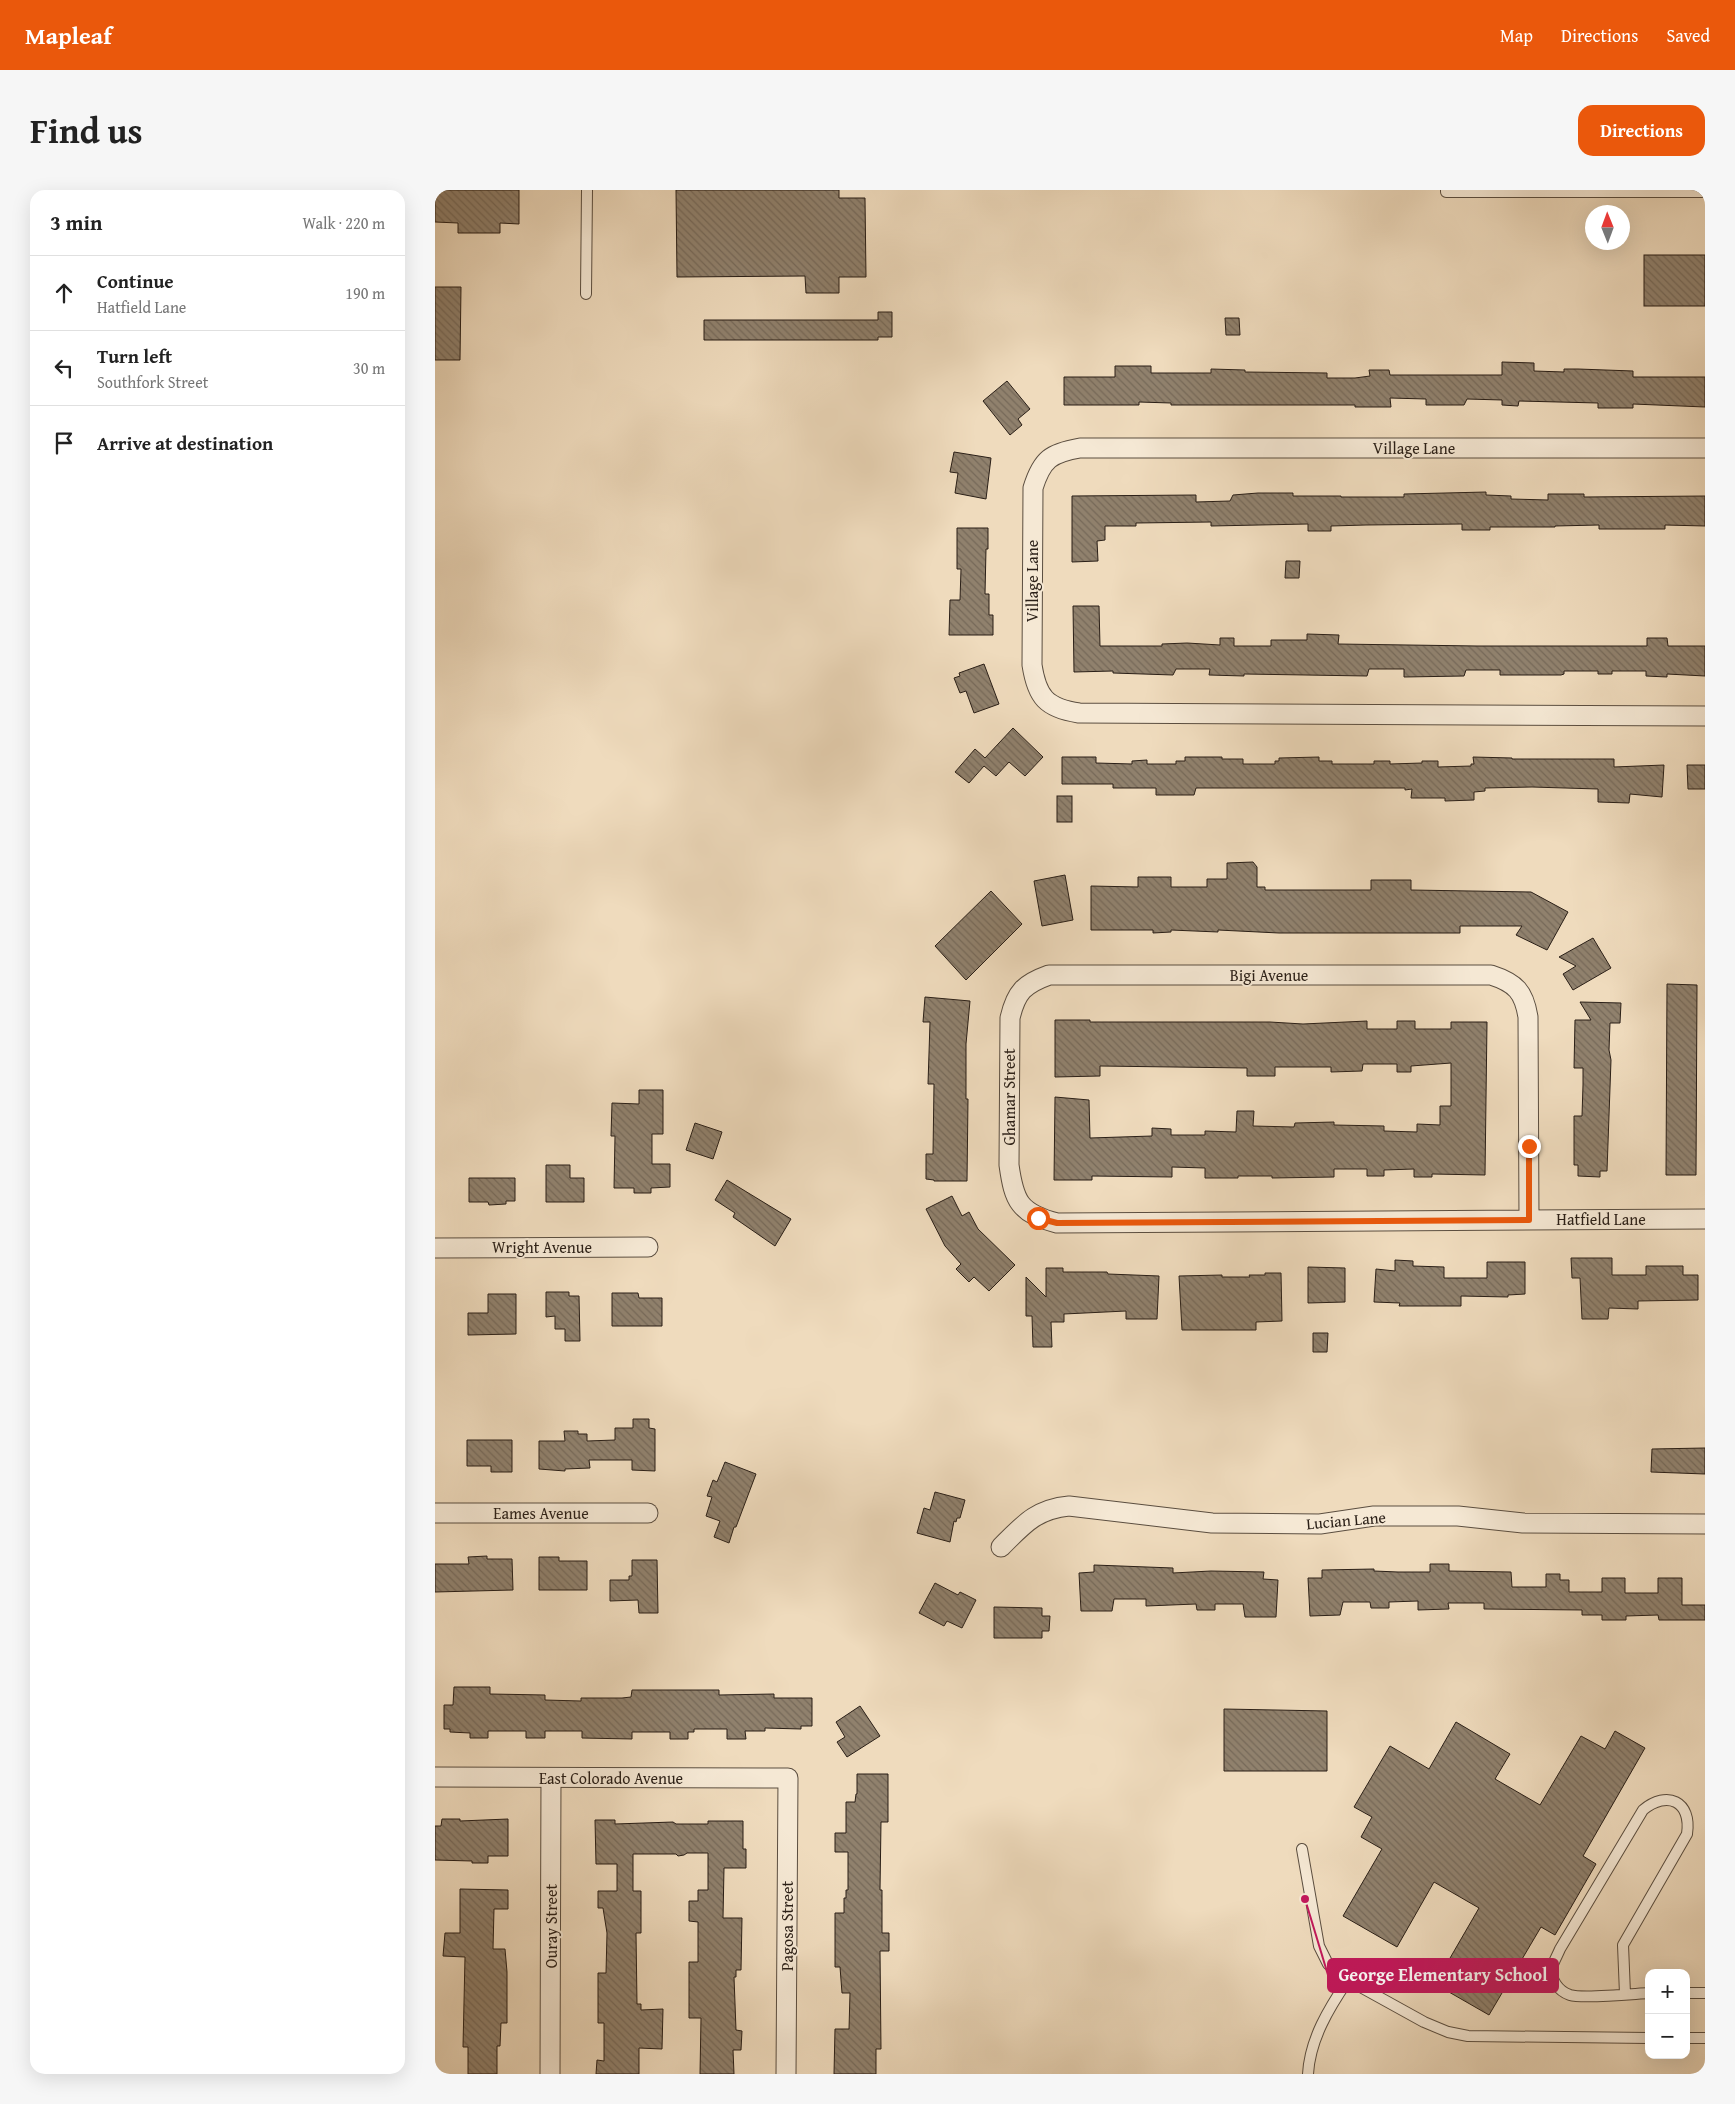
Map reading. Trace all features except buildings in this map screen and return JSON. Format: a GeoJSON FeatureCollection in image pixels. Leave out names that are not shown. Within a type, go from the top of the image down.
{"type":"FeatureCollection","features":[{"type":"Feature","properties":{"kind":"street","name":"Village Lane"},"geometry":{"type":"LineString","coordinates":[[1705,448],[1080,448],[1064,450],[1049,457],[1038,470],[1033,488],[1032,665],[1035,685],[1045,700],[1061,710],[1079,713],[1705,716]]}},
{"type":"Feature","properties":{"kind":"street","name":"Bigi Avenue"},"geometry":{"type":"LineString","coordinates":[[1022,989],[1034,980],[1049,975],[1491,975],[1505,979],[1517,988],[1525,1002],[1528,1017],[1529,1220]]}},
{"type":"Feature","properties":{"kind":"street","name":"Ghamar Street"},"geometry":{"type":"LineString","coordinates":[[1021,1206],[1012,1187],[1009,1164],[1010,1018],[1013,1003],[1022,989]]}},
{"type":"Feature","properties":{"kind":"street","name":"Hatfield Lane"},"geometry":{"type":"LineString","coordinates":[[1021,1206],[1038,1218],[1057,1223],[1705,1219]]}},
{"type":"Feature","properties":{"kind":"street","name":"Wright Avenue"},"geometry":{"type":"LineString","coordinates":[[435,1248],[648,1247]]}},
{"type":"Feature","properties":{"kind":"street","name":"Lucian Lane"},"geometry":{"type":"LineString","coordinates":[[1001,1547],[1032,1517],[1056,1507],[1069,1506],[1212,1523],[1320,1524],[1374,1516],[1458,1516],[1523,1523],[1705,1524]]}},
{"type":"Feature","properties":{"kind":"street","name":"Eames Avenue"},"geometry":{"type":"LineString","coordinates":[[435,1513],[648,1513]]}},
{"type":"Feature","properties":{"kind":"street","name":"East Colorado Avenue"},"geometry":{"type":"LineString","coordinates":[[435,1777],[788,1778]]}},
{"type":"Feature","properties":{"kind":"street","name":"Ouray Street"},"geometry":{"type":"LineString","coordinates":[[550,2074],[551,1778]]}},
{"type":"Feature","properties":{"kind":"street","name":"Pagosa Street"},"geometry":{"type":"LineString","coordinates":[[786,2074],[788,1778]]}},
{"type":"Feature","properties":{"kind":"lane"},"geometry":{"type":"LineString","coordinates":[[587,190],[587,294]]}},
{"type":"Feature","properties":{"kind":"lane"},"geometry":{"type":"LineString","coordinates":[[1446,190],[1446,192],[1705,192]]}},
{"type":"Feature","properties":{"kind":"lane"},"geometry":{"type":"LineString","coordinates":[[1625,1994],[1623,1945],[1687,1834],[1686,1812],[1680,1804],[1673,1800],[1662,1799],[1643,1810],[1560,1949],[1552,1968],[1553,1979],[1560,1990],[1571,1995],[1625,1994],[1645,1993]]}},
{"type":"Feature","properties":{"kind":"lane"},"geometry":{"type":"LineString","coordinates":[[1302,1849],[1319,1946],[1328,1964],[1349,1980],[1424,2022],[1448,2032],[1468,2036],[1645,2038]]}},
{"type":"Feature","properties":{"kind":"lane"},"geometry":{"type":"LineString","coordinates":[[1308,2074],[1315,2040],[1331,2005],[1349,1980]]}},
{"type":"Feature","properties":{"kind":"lane"},"geometry":{"type":"LineString","coordinates":[[1690,1993],[1705,1993]]}},
{"type":"Feature","properties":{"kind":"lane"},"geometry":{"type":"LineString","coordinates":[[1690,2038],[1705,2038]]}},
{"type":"Feature","properties":{"kind":"place","name":"George Elementary School"},"geometry":{"type":"Point","coordinates":[1305,1899]}},
{"type":"Feature","properties":{"kind":"route"},"geometry":{"type":"LineString","coordinates":[[1038,1218],[1057,1223],[1529,1220],[1529,1146]]}}]}
